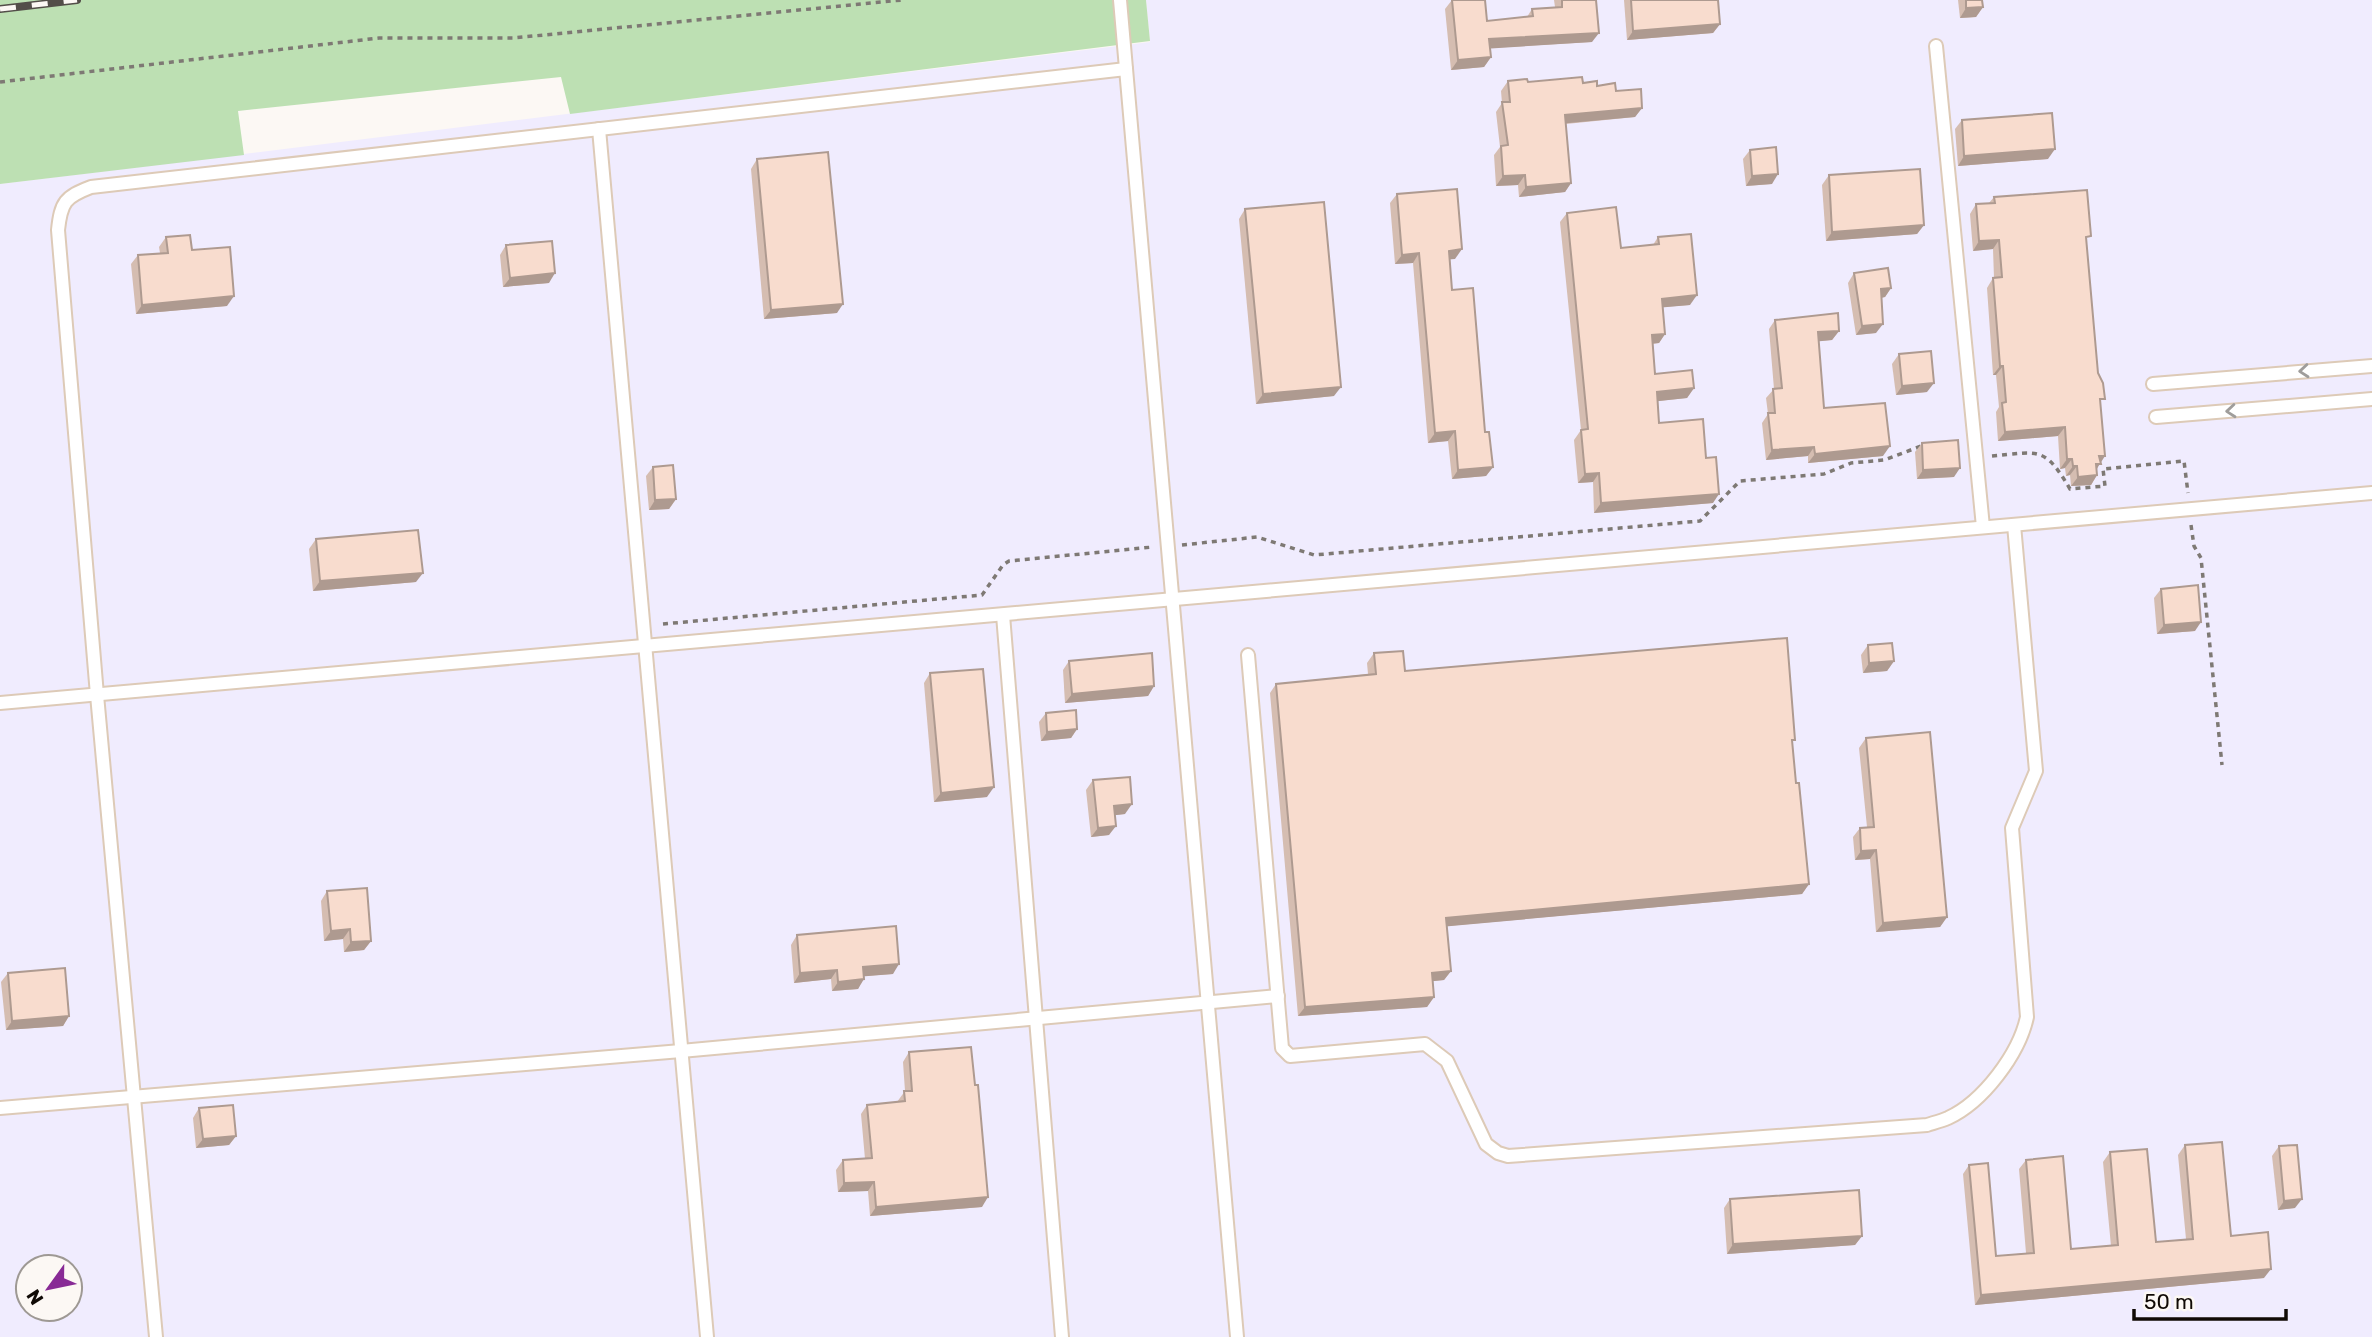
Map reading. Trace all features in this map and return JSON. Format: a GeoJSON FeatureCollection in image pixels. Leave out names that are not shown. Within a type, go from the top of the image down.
{"type":"FeatureCollection","features":[{"type":"Feature","properties":{"kind":"lane"},"geometry":{"type":"LineString","coordinates":[[1120,0],[1237,1337]]}},
{"type":"Feature","properties":{"kind":"lane"},"geometry":{"type":"LineString","coordinates":[[1936,46],[1983,527]]}},
{"type":"Feature","properties":{"kind":"lane"},"geometry":{"type":"LineString","coordinates":[[156,1337],[97,695],[58,230],[60,209],[71,195],[92,187],[1126,69]]}},
{"type":"Feature","properties":{"kind":"lane"},"geometry":{"type":"LineString","coordinates":[[599,129],[707,1337]]}},
{"type":"Feature","properties":{"kind":"lane"},"geometry":{"type":"LineString","coordinates":[[2153,384],[2372,366]]}},
{"type":"Feature","properties":{"kind":"lane"},"geometry":{"type":"LineString","coordinates":[[2156,417],[2372,399]]}},
{"type":"Feature","properties":{"kind":"lane"},"geometry":{"type":"LineString","coordinates":[[0,703],[2372,493]]}},
{"type":"Feature","properties":{"kind":"lane"},"geometry":{"type":"LineString","coordinates":[[1248,655],[1282,1048],[1290,1056],[1424,1044],[1439,1052],[1447,1061],[1486,1144],[1498,1153],[1508,1156],[1927,1125],[1948,1118],[1971,1102],[1990,1083],[2023,1036],[2027,1017],[2012,828],[2036,771],[2014,525]]}},
{"type":"Feature","properties":{"kind":"lane"},"geometry":{"type":"LineString","coordinates":[[1003,615],[1062,1337]]}},
{"type":"Feature","properties":{"kind":"lane"},"geometry":{"type":"LineString","coordinates":[[0,1108],[681,1051],[1278,996]]}},
{"type":"Feature","properties":{"kind":"path"},"geometry":{"type":"LineString","coordinates":[[0,82],[379,38],[513,38],[902,0]]}},
{"type":"Feature","properties":{"kind":"path"},"geometry":{"type":"LineString","coordinates":[[663,624],[982,595],[1003,565],[1009,561],[1257,537],[1314,555],[1700,520],[1740,481],[1824,474],[1851,463],[1884,460],[1920,445],[1930,444]]}},
{"type":"Feature","properties":{"kind":"path"},"geometry":{"type":"LineString","coordinates":[[1976,454],[1982,457],[2036,452],[2056,464],[2070,489],[2105,486],[2103,469],[2184,461],[2194,546],[2202,558],[2222,765]]}},
{"type":"Feature","properties":{"kind":"shaded area"},"geometry":{"type":"Polygon","coordinates":[[[1146,0],[2372,0],[2372,1337],[0,1337],[0,184],[1150,42],[1146,0]]]}},
{"type":"Feature","properties":{"kind":"green space"},"geometry":{"type":"Polygon","coordinates":[[[0,0],[1146,0],[1150,41],[570,114],[561,77],[238,111],[244,155],[0,184],[0,0]]]}},
{"type":"Feature","properties":{"kind":"building"},"geometry":{"type":"Polygon","coordinates":[[[1452,0],[1485,0],[1487,21],[1533,16],[1532,9],[1562,7],[1562,0],[1596,0],[1599,33],[1489,39],[1491,57],[1458,60],[1452,0]]]}},
{"type":"Feature","properties":{"kind":"building"},"geometry":{"type":"Polygon","coordinates":[[[1631,0],[1718,0],[1720,24],[1633,31],[1631,0]]]}},
{"type":"Feature","properties":{"kind":"building"},"geometry":{"type":"Polygon","coordinates":[[[1966,0],[1982,0],[1983,7],[1966,8],[1966,0]]]}},
{"type":"Feature","properties":{"kind":"building"},"geometry":{"type":"Polygon","coordinates":[[[1582,77],[1583,83],[1597,81],[1597,86],[1615,83],[1616,91],[1641,89],[1642,108],[1565,115],[1571,183],[1526,187],[1525,175],[1503,176],[1501,146],[1508,145],[1502,102],[1510,102],[1508,81],[1582,77]]]}},
{"type":"Feature","properties":{"kind":"building"},"geometry":{"type":"Polygon","coordinates":[[[2052,113],[2055,149],[1964,156],[1962,120],[2052,113]]]}},
{"type":"Feature","properties":{"kind":"building"},"geometry":{"type":"Polygon","coordinates":[[[1776,147],[1778,174],[1752,176],[1750,150],[1776,147]]]}},
{"type":"Feature","properties":{"kind":"building"},"geometry":{"type":"Polygon","coordinates":[[[828,152],[843,304],[771,310],[757,159],[828,152]]]}},
{"type":"Feature","properties":{"kind":"building"},"geometry":{"type":"Polygon","coordinates":[[[1920,169],[1924,225],[1832,232],[1829,175],[1920,169]]]}},
{"type":"Feature","properties":{"kind":"building"},"geometry":{"type":"Polygon","coordinates":[[[1457,189],[1462,249],[1449,251],[1452,290],[1473,288],[1485,432],[1489,432],[1493,467],[1458,470],[1455,431],[1435,433],[1419,253],[1402,255],[1397,194],[1457,189]]]}},
{"type":"Feature","properties":{"kind":"building"},"geometry":{"type":"Polygon","coordinates":[[[2087,190],[2091,236],[2086,237],[2098,373],[2103,383],[2105,399],[2100,399],[2105,456],[2099,456],[2101,464],[2096,464],[2097,475],[2078,477],[2077,466],[2073,466],[2072,459],[2067,459],[2065,427],[2005,432],[2002,403],[2006,402],[2003,366],[2000,366],[1993,278],[2002,277],[1999,240],[1979,241],[1976,204],[1995,203],[1994,197],[2087,190]]]}},
{"type":"Feature","properties":{"kind":"building"},"geometry":{"type":"Polygon","coordinates":[[[1324,202],[1341,387],[1263,394],[1245,209],[1324,202]]]}},
{"type":"Feature","properties":{"kind":"building"},"geometry":{"type":"Polygon","coordinates":[[[1616,207],[1621,248],[1659,244],[1658,237],[1691,234],[1697,295],[1662,299],[1665,334],[1652,335],[1655,374],[1692,370],[1694,388],[1657,392],[1659,423],[1703,419],[1706,458],[1716,457],[1719,494],[1601,503],[1599,473],[1585,474],[1581,430],[1588,429],[1567,213],[1616,207]]]}},
{"type":"Feature","properties":{"kind":"building"},"geometry":{"type":"Polygon","coordinates":[[[190,235],[192,250],[230,247],[234,296],[142,305],[138,255],[168,253],[166,237],[190,235]]]}},
{"type":"Feature","properties":{"kind":"building"},"geometry":{"type":"Polygon","coordinates":[[[552,241],[555,273],[510,278],[506,245],[552,241]]]}},
{"type":"Feature","properties":{"kind":"building"},"geometry":{"type":"Polygon","coordinates":[[[1888,268],[1891,288],[1881,289],[1883,324],[1862,326],[1854,273],[1888,268]]]}},
{"type":"Feature","properties":{"kind":"building"},"geometry":{"type":"Polygon","coordinates":[[[1838,313],[1839,331],[1818,332],[1824,408],[1885,403],[1890,446],[1815,454],[1814,447],[1772,450],[1768,413],[1775,413],[1773,389],[1782,388],[1775,320],[1838,313]]]}},
{"type":"Feature","properties":{"kind":"building"},"geometry":{"type":"Polygon","coordinates":[[[1931,351],[1934,383],[1902,386],[1899,354],[1931,351]]]}},
{"type":"Feature","properties":{"kind":"building"},"geometry":{"type":"Polygon","coordinates":[[[1958,440],[1960,468],[1923,470],[1922,443],[1958,440]]]}},
{"type":"Feature","properties":{"kind":"building"},"geometry":{"type":"Polygon","coordinates":[[[673,465],[676,499],[655,500],[653,467],[673,465]]]}},
{"type":"Feature","properties":{"kind":"building"},"geometry":{"type":"Polygon","coordinates":[[[418,530],[423,573],[320,581],[316,539],[418,530]]]}},
{"type":"Feature","properties":{"kind":"building"},"geometry":{"type":"Polygon","coordinates":[[[2198,585],[2201,622],[2164,625],[2161,589],[2198,585]]]}},
{"type":"Feature","properties":{"kind":"building"},"geometry":{"type":"Polygon","coordinates":[[[1787,638],[1795,740],[1792,740],[1809,884],[1446,918],[1451,971],[1432,973],[1434,997],[1305,1007],[1276,684],[1376,674],[1374,653],[1403,651],[1405,671],[1787,638]]]}},
{"type":"Feature","properties":{"kind":"building"},"geometry":{"type":"Polygon","coordinates":[[[1892,643],[1894,661],[1869,663],[1868,645],[1892,643]]]}},
{"type":"Feature","properties":{"kind":"building"},"geometry":{"type":"Polygon","coordinates":[[[1152,653],[1154,686],[1072,694],[1069,661],[1152,653]]]}},
{"type":"Feature","properties":{"kind":"building"},"geometry":{"type":"Polygon","coordinates":[[[983,669],[994,787],[941,793],[930,673],[983,669]]]}},
{"type":"Feature","properties":{"kind":"building"},"geometry":{"type":"Polygon","coordinates":[[[1076,710],[1077,729],[1047,732],[1046,713],[1076,710]]]}},
{"type":"Feature","properties":{"kind":"building"},"geometry":{"type":"Polygon","coordinates":[[[1930,732],[1947,917],[1883,923],[1876,850],[1861,851],[1860,828],[1874,827],[1866,738],[1930,732]]]}},
{"type":"Feature","properties":{"kind":"building"},"geometry":{"type":"Polygon","coordinates":[[[1130,777],[1132,804],[1114,806],[1116,826],[1098,828],[1093,780],[1130,777]]]}},
{"type":"Feature","properties":{"kind":"building"},"geometry":{"type":"Polygon","coordinates":[[[367,888],[371,941],[351,942],[350,929],[331,931],[327,891],[367,888]]]}},
{"type":"Feature","properties":{"kind":"building"},"geometry":{"type":"Polygon","coordinates":[[[896,926],[899,964],[863,967],[864,979],[838,982],[837,970],[800,973],[797,935],[896,926]]]}},
{"type":"Feature","properties":{"kind":"building"},"geometry":{"type":"Polygon","coordinates":[[[65,968],[69,1016],[12,1021],[8,973],[65,968]]]}},
{"type":"Feature","properties":{"kind":"building"},"geometry":{"type":"Polygon","coordinates":[[[971,1047],[975,1085],[978,1085],[988,1197],[876,1207],[874,1182],[844,1183],[843,1160],[872,1158],[867,1105],[905,1101],[904,1091],[912,1091],[909,1052],[971,1047]]]}},
{"type":"Feature","properties":{"kind":"building"},"geometry":{"type":"Polygon","coordinates":[[[233,1105],[236,1136],[203,1139],[199,1108],[233,1105]]]}},
{"type":"Feature","properties":{"kind":"building"},"geometry":{"type":"Polygon","coordinates":[[[2222,1142],[2231,1236],[2268,1232],[2271,1269],[1981,1295],[1969,1165],[1988,1163],[1996,1256],[2034,1253],[2026,1160],[2063,1156],[2071,1249],[2118,1245],[2110,1152],[2147,1149],[2156,1242],[2193,1239],[2185,1145],[2222,1142]]]}},
{"type":"Feature","properties":{"kind":"building"},"geometry":{"type":"Polygon","coordinates":[[[2297,1145],[2302,1199],[2284,1201],[2279,1146],[2297,1145]]]}},
{"type":"Feature","properties":{"kind":"building"},"geometry":{"type":"Polygon","coordinates":[[[1859,1190],[1862,1236],[1733,1244],[1730,1199],[1859,1190]]]}},
{"type":"Feature","properties":{"kind":"railway"},"geometry":{"type":"LineString","coordinates":[[0,9],[77,0]]}}]}
